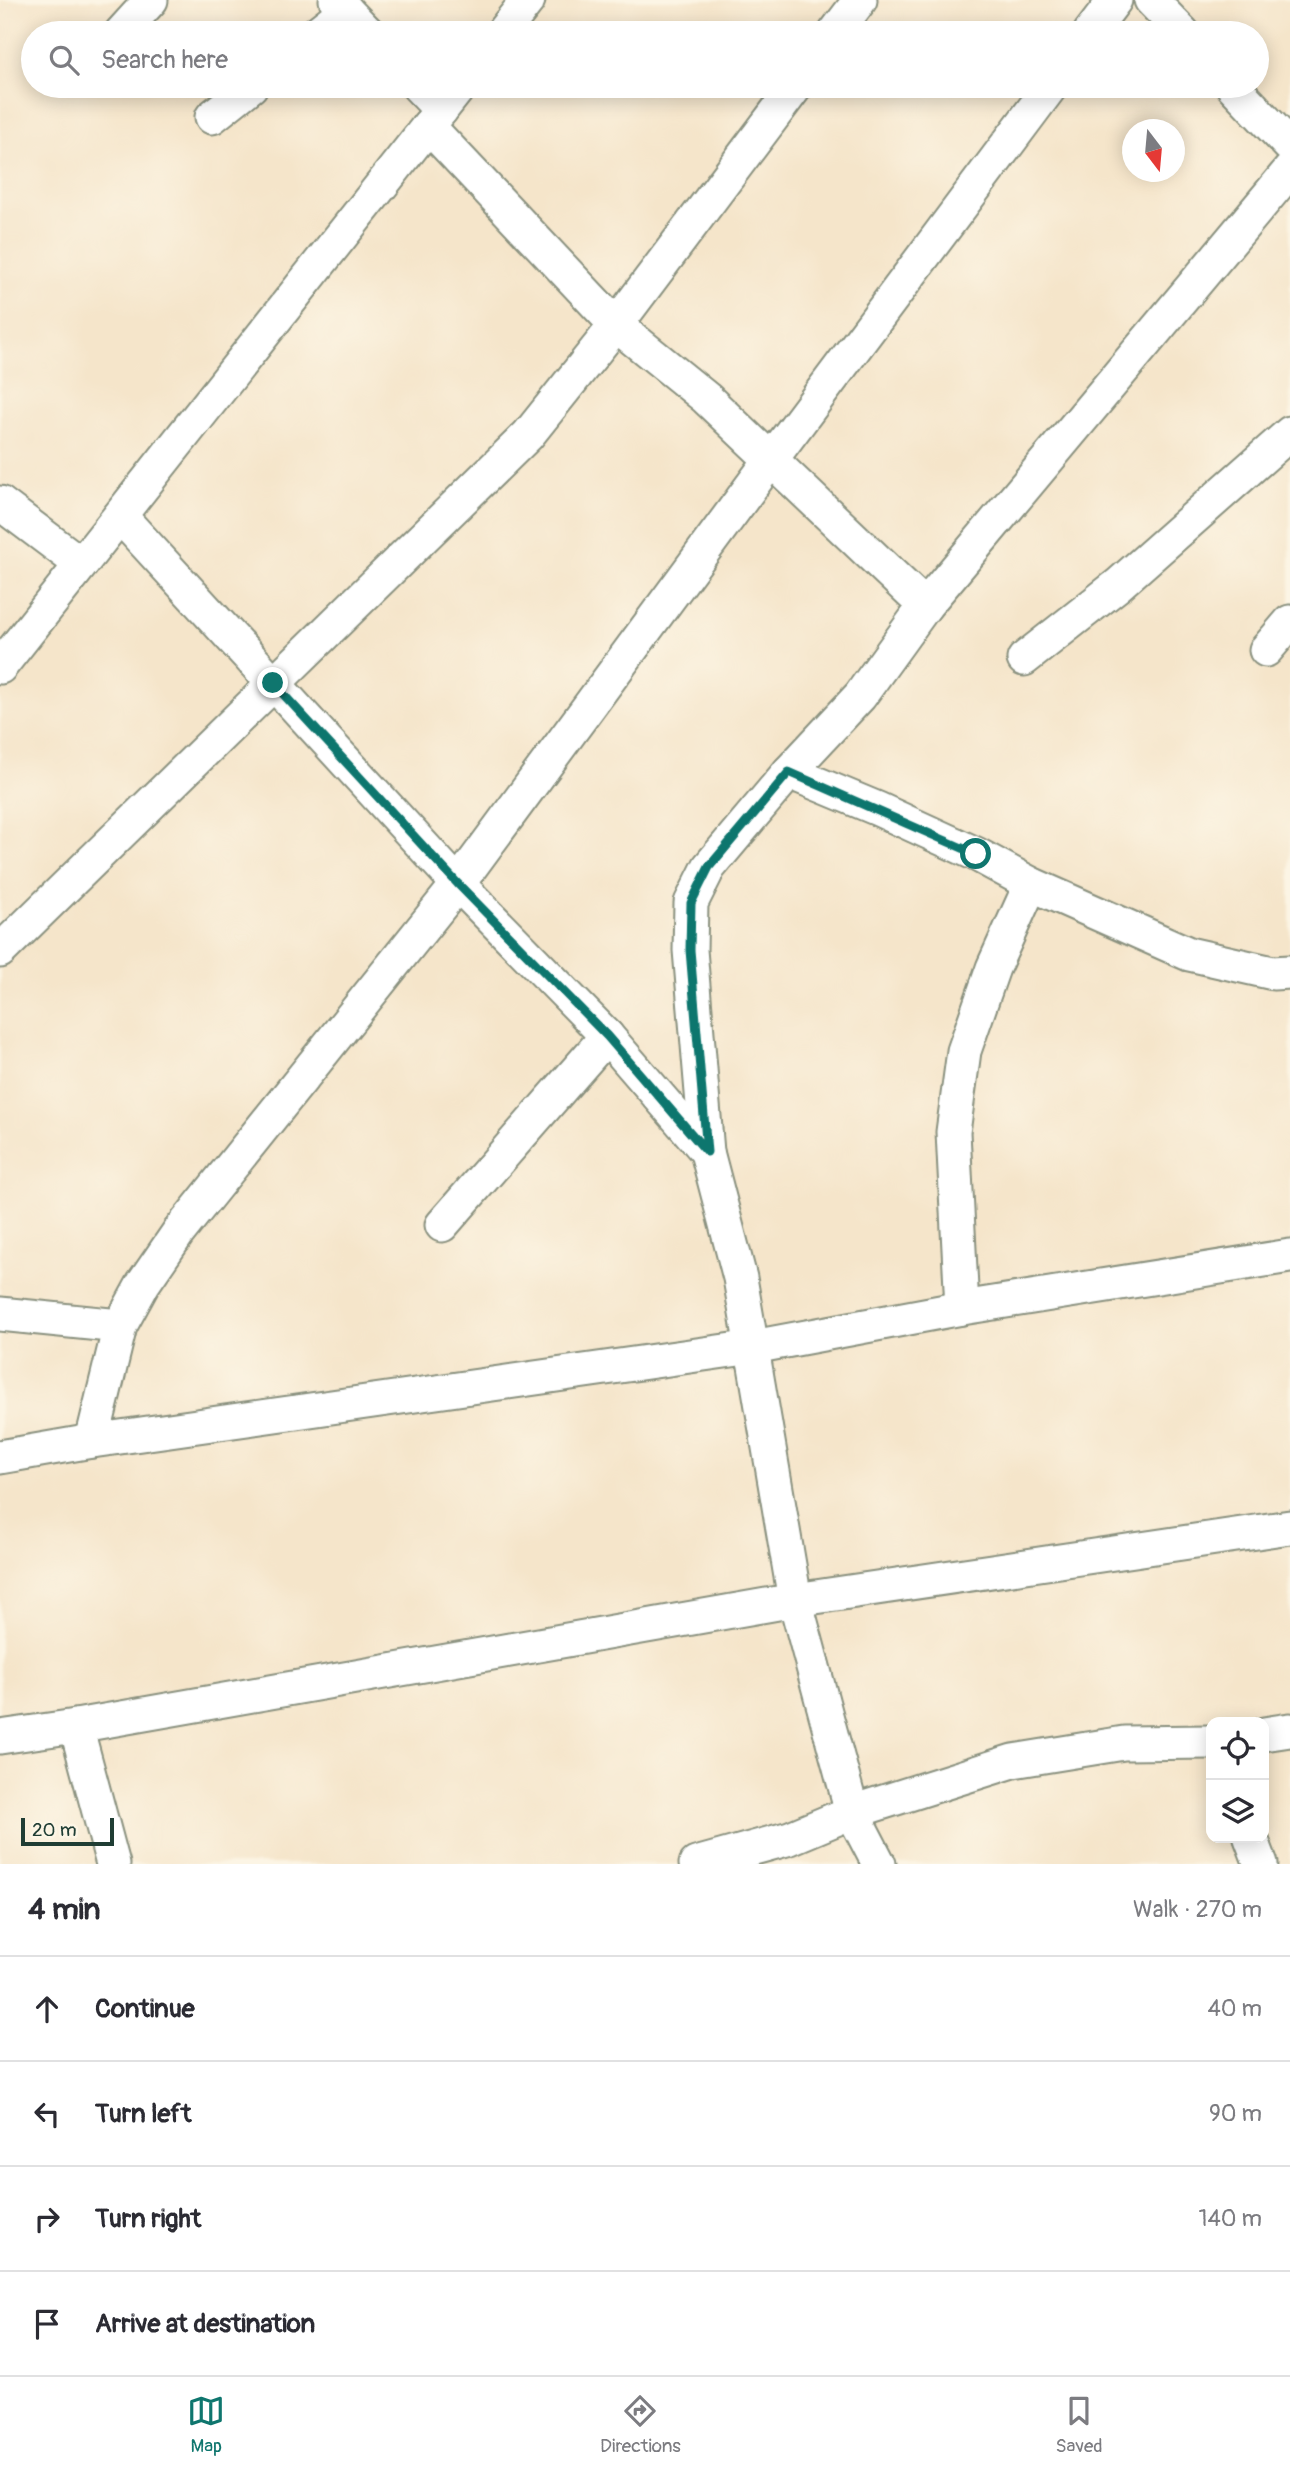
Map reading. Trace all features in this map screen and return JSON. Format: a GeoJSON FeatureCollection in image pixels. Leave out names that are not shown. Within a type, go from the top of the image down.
{"type":"FeatureCollection","features":[{"type":"Feature","properties":{"kind":"street"},"geometry":{"type":"LineString","coordinates":[[132,21],[151,0]]}},
{"type":"Feature","properties":{"kind":"street"},"geometry":{"type":"LineString","coordinates":[[511,21],[528,0]]}},
{"type":"Feature","properties":{"kind":"street"},"geometry":{"type":"LineString","coordinates":[[844,21],[860,0]]}},
{"type":"Feature","properties":{"kind":"street"},"geometry":{"type":"LineString","coordinates":[[1099,21],[1115,0]]}},
{"type":"Feature","properties":{"kind":"street"},"geometry":{"type":"LineString","coordinates":[[1151,0],[1171,21]]}},
{"type":"Feature","properties":{"kind":"street"},"geometry":{"type":"LineString","coordinates":[[212,117],[236,98]]}},
{"type":"Feature","properties":{"kind":"street"},"geometry":{"type":"LineString","coordinates":[[0,951],[528,435],[616,325],[787,98]]}},
{"type":"Feature","properties":{"kind":"street"},"geometry":{"type":"LineString","coordinates":[[92,1441],[120,1326],[143,1284],[178,1233],[458,884],[1042,98]]}},
{"type":"Feature","properties":{"kind":"street"},"geometry":{"type":"LineString","coordinates":[[1244,98],[1290,146]]}},
{"type":"Feature","properties":{"kind":"street"},"geometry":{"type":"LineString","coordinates":[[0,667],[443,107],[616,325],[706,398],[925,606]]}},
{"type":"Feature","properties":{"kind":"street"},"geometry":{"type":"LineString","coordinates":[[879,1864],[852,1812],[795,1600],[740,1278],[707,1152],[690,950],[691,903],[709,867],[789,772],[860,696],[925,606],[1290,170]]}},
{"type":"Feature","properties":{"kind":"street"},"geometry":{"type":"LineString","coordinates":[[1024,659],[1118,585],[1290,433]]}},
{"type":"Feature","properties":{"kind":"street"},"geometry":{"type":"LineString","coordinates":[[0,503],[81,564]]}},
{"type":"Feature","properties":{"kind":"street"},"geometry":{"type":"LineString","coordinates":[[120,516],[458,884],[607,1036],[707,1152]]}},
{"type":"Feature","properties":{"kind":"street"},"geometry":{"type":"LineString","coordinates":[[1266,650],[1290,622]]}},
{"type":"Feature","properties":{"kind":"street"},"geometry":{"type":"LineString","coordinates":[[789,772],[976,854],[1031,884],[1189,954],[1273,973],[1290,972]]}},
{"type":"Feature","properties":{"kind":"street"},"geometry":{"type":"LineString","coordinates":[[962,1308],[953,1132],[964,1051],[993,968],[1031,884]]}},
{"type":"Feature","properties":{"kind":"street"},"geometry":{"type":"LineString","coordinates":[[442,1225],[607,1036]]}},
{"type":"Feature","properties":{"kind":"street"},"geometry":{"type":"LineString","coordinates":[[0,1457],[92,1441],[753,1347],[962,1308],[1290,1256]]}},
{"type":"Feature","properties":{"kind":"street"},"geometry":{"type":"LineString","coordinates":[[0,1314],[120,1326]]}},
{"type":"Feature","properties":{"kind":"street"},"geometry":{"type":"LineString","coordinates":[[0,1737],[76,1727],[795,1600],[1290,1527]]}},
{"type":"Feature","properties":{"kind":"street"},"geometry":{"type":"LineString","coordinates":[[76,1727],[113,1864]]}},
{"type":"Feature","properties":{"kind":"street"},"geometry":{"type":"LineString","coordinates":[[1269,1733],[1290,1730]]}},
{"type":"Feature","properties":{"kind":"street"},"geometry":{"type":"LineString","coordinates":[[696,1864],[790,1838],[852,1812],[1013,1761],[1124,1742],[1206,1742]]}},
{"type":"Feature","properties":{"kind":"street"},"geometry":{"type":"LineString","coordinates":[[1253,1843],[1261,1864]]}},
{"type":"Feature","properties":{"kind":"route"},"geometry":{"type":"LineString","coordinates":[[273,683],[458,884],[607,1036],[707,1152],[690,950],[691,903],[709,867],[789,772],[976,854]]}}]}
